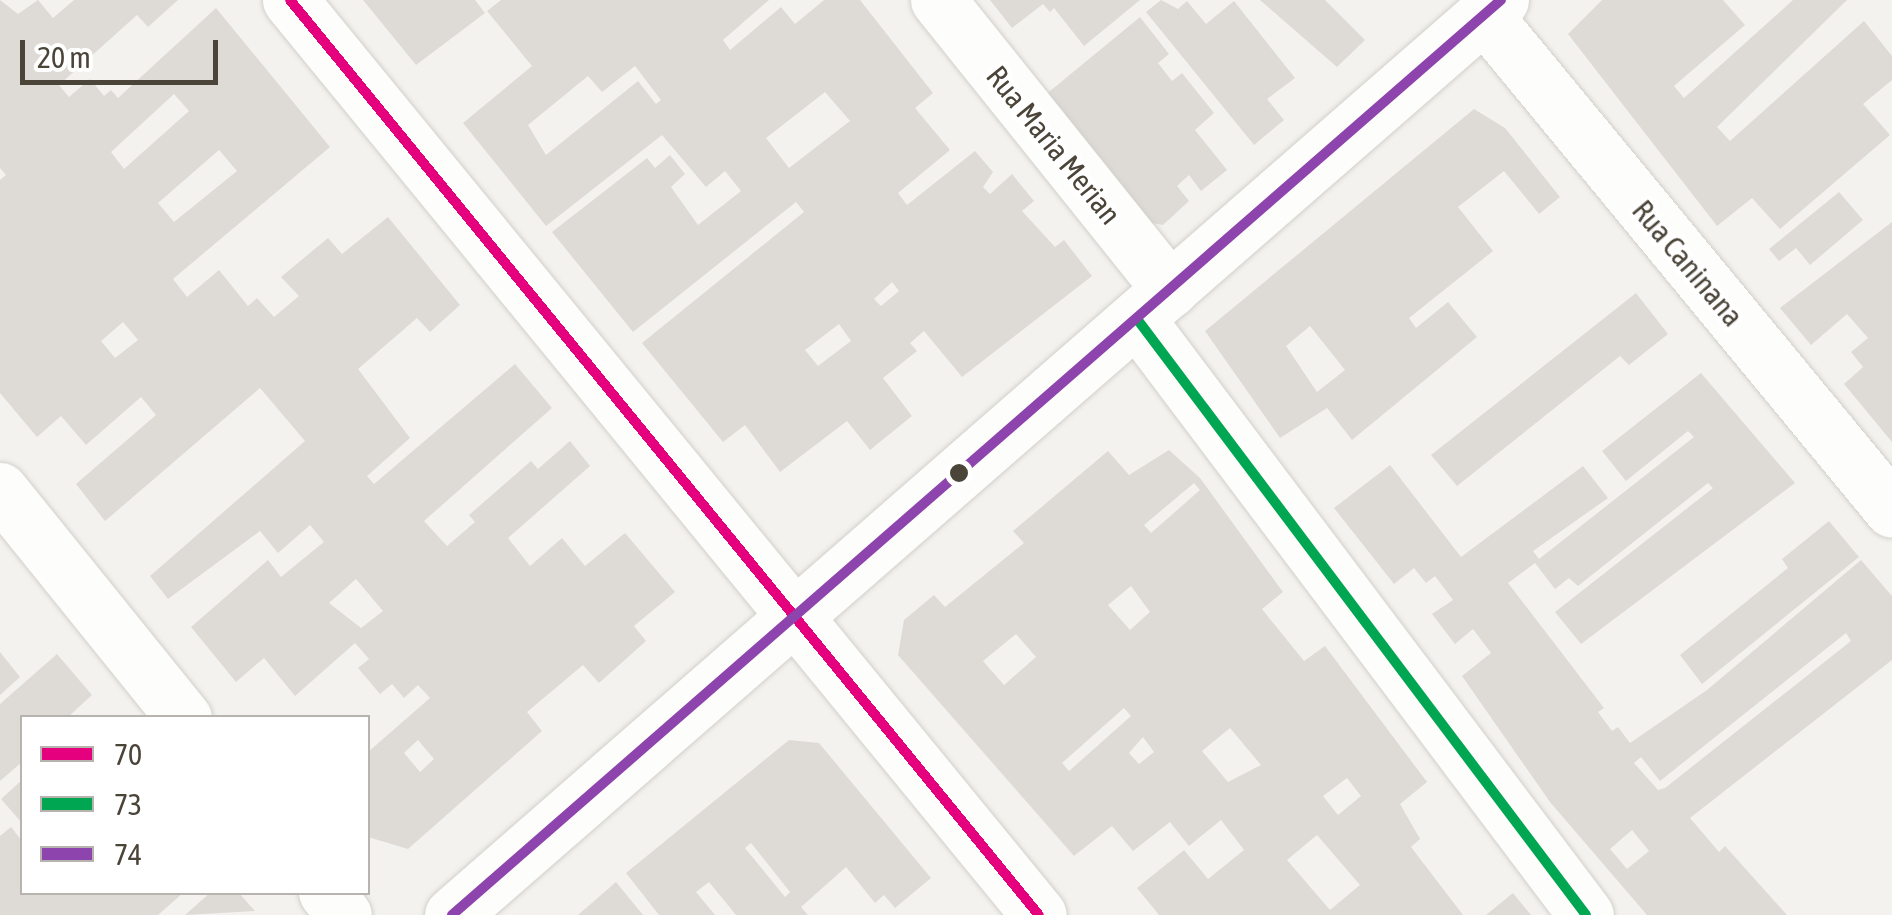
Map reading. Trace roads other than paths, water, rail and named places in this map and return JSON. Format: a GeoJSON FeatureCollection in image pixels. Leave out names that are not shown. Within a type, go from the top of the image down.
{"type":"FeatureCollection","features":[{"type":"Feature","properties":{"kind":"street"},"geometry":{"type":"LineString","coordinates":[[290,0],[1038,915]]}},
{"type":"Feature","properties":{"kind":"street","name":"Rua Maria Merian"},"geometry":{"type":"LineString","coordinates":[[938,0],[1586,915]]}},
{"type":"Feature","properties":{"kind":"street"},"geometry":{"type":"LineString","coordinates":[[452,915],[1492,7]]}},
{"type":"Feature","properties":{"kind":"street","name":"Rua Caninana"},"geometry":{"type":"LineString","coordinates":[[1492,7],[1892,510]]}},
{"type":"Feature","properties":{"kind":"street"},"geometry":{"type":"LineString","coordinates":[[0,490],[182,715]]}},
{"type":"Feature","properties":{"kind":"street"},"geometry":{"type":"LineString","coordinates":[[328,895],[344,915]]}}]}
